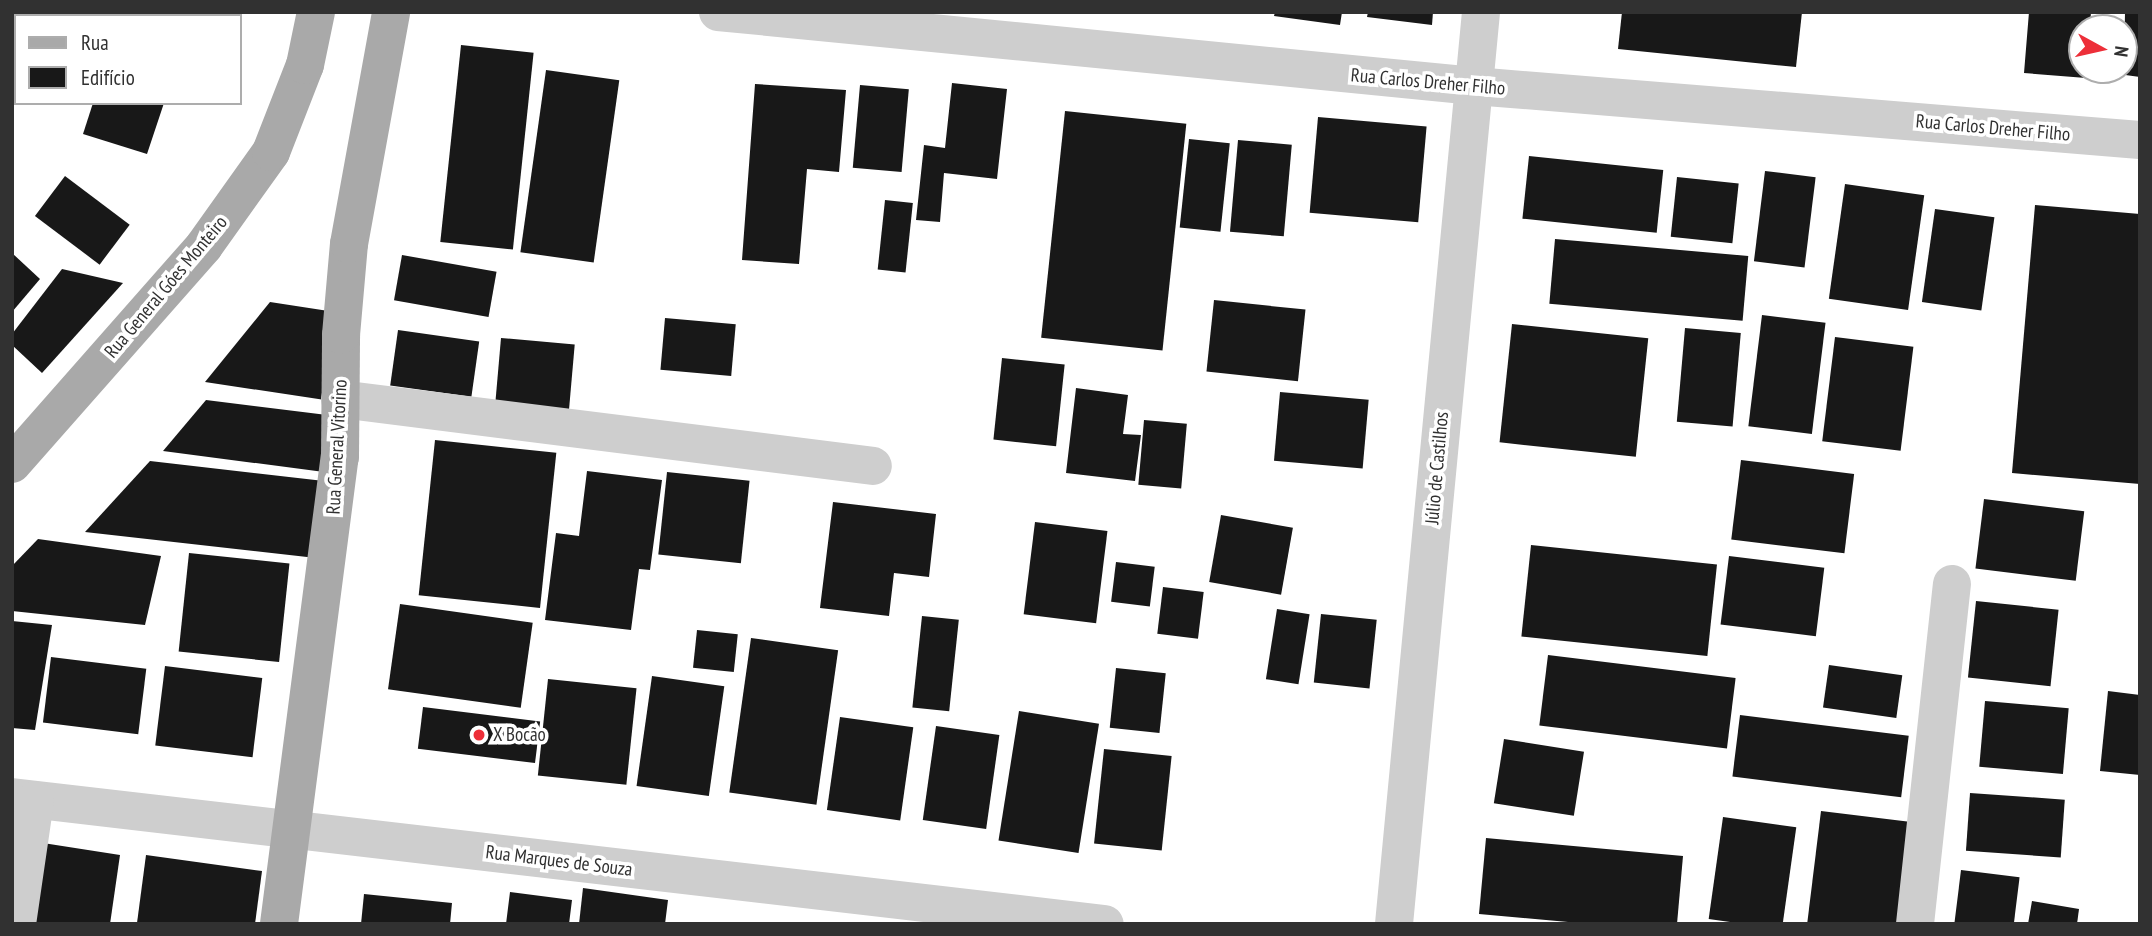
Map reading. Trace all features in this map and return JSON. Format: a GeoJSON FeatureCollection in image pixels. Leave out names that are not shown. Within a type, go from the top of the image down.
{"type":"FeatureCollection","features":[{"type":"Feature","properties":{"kind":"main road","name":"Rua General Góes Monteiro"},"geometry":{"type":"LineString","coordinates":[[12,464],[204,246],[271,152],[305,65],[316,12]]}},
{"type":"Feature","properties":{"kind":"main road","name":"Rua General Vitorino"},"geometry":{"type":"LineString","coordinates":[[279,924],[329,561],[340,457],[340,399],[349,244],[391,12]]}},
{"type":"Feature","properties":{"kind":"street","name":"Rua Carlos Dreher Filho"},"geometry":{"type":"LineString","coordinates":[[718,12],[1474,86],[2140,140]]}},
{"type":"Feature","properties":{"kind":"street","name":"Júlio de Castilhos"},"geometry":{"type":"LineString","coordinates":[[1394,924],[1481,12]]}},
{"type":"Feature","properties":{"kind":"street"},"geometry":{"type":"LineString","coordinates":[[340,399],[873,466]]}},
{"type":"Feature","properties":{"kind":"street"},"geometry":{"type":"LineString","coordinates":[[1915,924],[1952,584]]}},
{"type":"Feature","properties":{"kind":"street"},"geometry":{"type":"LineString","coordinates":[[17,924],[23,798]]}},
{"type":"Feature","properties":{"kind":"street","name":"Rua Marques de Souza"},"geometry":{"type":"LineString","coordinates":[[23,798],[1105,924]]}},
{"type":"Feature","properties":{"kind":"building"},"geometry":{"type":"Polygon","coordinates":[[[60,12],[197,12],[128,14],[60,12]]]}},
{"type":"Feature","properties":{"kind":"building"},"geometry":{"type":"Polygon","coordinates":[[[1275,12],[1342,12],[1340,25],[1274,16],[1275,12]]]}},
{"type":"Feature","properties":{"kind":"building"},"geometry":{"type":"Polygon","coordinates":[[[1368,12],[1433,12],[1432,25],[1367,17],[1368,12]]]}},
{"type":"Feature","properties":{"kind":"building"},"geometry":{"type":"Polygon","coordinates":[[[1622,12],[1802,12],[1796,67],[1618,49],[1622,12]]]}},
{"type":"Feature","properties":{"kind":"building"},"geometry":{"type":"Polygon","coordinates":[[[2029,12],[2091,12],[2068,14],[2068,77],[2024,73],[2029,12]]]}},
{"type":"Feature","properties":{"kind":"building"},"geometry":{"type":"Polygon","coordinates":[[[2140,12],[2140,77],[2138,14],[2125,14],[2140,12]]]}},
{"type":"Feature","properties":{"kind":"building"},"geometry":{"type":"Polygon","coordinates":[[[461,45],[534,53],[513,250],[440,242],[461,45]]]}},
{"type":"Feature","properties":{"kind":"building"},"geometry":{"type":"Polygon","coordinates":[[[546,70],[619,80],[594,263],[520,252],[546,70]]]}},
{"type":"Feature","properties":{"kind":"building"},"geometry":{"type":"Polygon","coordinates":[[[952,83],[1007,89],[997,179],[944,173],[940,222],[916,220],[924,145],[945,148],[952,83]]]}},
{"type":"Feature","properties":{"kind":"building"},"geometry":{"type":"Polygon","coordinates":[[[755,84],[846,90],[839,172],[807,169],[799,264],[742,260],[755,84]]]}},
{"type":"Feature","properties":{"kind":"building"},"geometry":{"type":"Polygon","coordinates":[[[860,85],[909,89],[902,172],[853,168],[860,85]]]}},
{"type":"Feature","properties":{"kind":"building"},"geometry":{"type":"Polygon","coordinates":[[[92,105],[163,105],[147,154],[83,134],[92,105]]]}},
{"type":"Feature","properties":{"kind":"building"},"geometry":{"type":"Polygon","coordinates":[[[1065,111],[1186,124],[1162,351],[1041,338],[1065,111]]]}},
{"type":"Feature","properties":{"kind":"building"},"geometry":{"type":"Polygon","coordinates":[[[1318,117],[1427,126],[1418,222],[1310,213],[1318,117]]]}},
{"type":"Feature","properties":{"kind":"building"},"geometry":{"type":"Polygon","coordinates":[[[1189,139],[1230,143],[1220,232],[1180,228],[1189,139]]]}},
{"type":"Feature","properties":{"kind":"building"},"geometry":{"type":"Polygon","coordinates":[[[1238,140],[1292,145],[1284,236],[1230,232],[1238,140]]]}},
{"type":"Feature","properties":{"kind":"building"},"geometry":{"type":"Polygon","coordinates":[[[1529,156],[1663,170],[1657,233],[1522,219],[1529,156]]]}},
{"type":"Feature","properties":{"kind":"building"},"geometry":{"type":"Polygon","coordinates":[[[1765,171],[1816,177],[1805,268],[1754,261],[1765,171]]]}},
{"type":"Feature","properties":{"kind":"building"},"geometry":{"type":"Polygon","coordinates":[[[65,176],[130,225],[100,265],[35,216],[65,176]]]}},
{"type":"Feature","properties":{"kind":"building"},"geometry":{"type":"Polygon","coordinates":[[[1677,177],[1739,183],[1732,243],[1671,237],[1677,177]]]}},
{"type":"Feature","properties":{"kind":"building"},"geometry":{"type":"Polygon","coordinates":[[[1845,184],[1924,195],[1908,310],[1829,299],[1845,184]]]}},
{"type":"Feature","properties":{"kind":"building"},"geometry":{"type":"Polygon","coordinates":[[[885,200],[913,203],[906,273],[878,270],[885,200]]]}},
{"type":"Feature","properties":{"kind":"building"},"geometry":{"type":"Polygon","coordinates":[[[2035,205],[2140,214],[2140,484],[2012,473],[2035,205]]]}},
{"type":"Feature","properties":{"kind":"building"},"geometry":{"type":"Polygon","coordinates":[[[1935,209],[1994,217],[1981,310],[1922,302],[1935,209]]]}},
{"type":"Feature","properties":{"kind":"building"},"geometry":{"type":"Polygon","coordinates":[[[1555,239],[1748,256],[1743,321],[1549,304],[1555,239]]]}},
{"type":"Feature","properties":{"kind":"building"},"geometry":{"type":"Polygon","coordinates":[[[12,253],[40,279],[12,312],[12,253]]]}},
{"type":"Feature","properties":{"kind":"building"},"geometry":{"type":"Polygon","coordinates":[[[402,255],[497,272],[489,317],[394,300],[402,255]]]}},
{"type":"Feature","properties":{"kind":"building"},"geometry":{"type":"Polygon","coordinates":[[[62,269],[123,283],[42,373],[12,345],[12,334],[62,269]]]}},
{"type":"Feature","properties":{"kind":"building"},"geometry":{"type":"Polygon","coordinates":[[[1214,300],[1305,310],[1298,381],[1206,372],[1214,300]]]}},
{"type":"Feature","properties":{"kind":"building"},"geometry":{"type":"Polygon","coordinates":[[[270,302],[335,312],[325,400],[205,382],[270,302]]]}},
{"type":"Feature","properties":{"kind":"building"},"geometry":{"type":"Polygon","coordinates":[[[1762,315],[1826,323],[1812,434],[1748,426],[1762,315]]]}},
{"type":"Feature","properties":{"kind":"building"},"geometry":{"type":"Polygon","coordinates":[[[665,318],[736,324],[731,376],[660,370],[665,318]]]}},
{"type":"Feature","properties":{"kind":"building"},"geometry":{"type":"Polygon","coordinates":[[[1512,324],[1648,338],[1636,457],[1500,442],[1512,324]]]}},
{"type":"Feature","properties":{"kind":"building"},"geometry":{"type":"Polygon","coordinates":[[[1685,328],[1741,333],[1733,427],[1677,422],[1685,328]]]}},
{"type":"Feature","properties":{"kind":"building"},"geometry":{"type":"Polygon","coordinates":[[[398,330],[479,341],[471,397],[390,385],[398,330]]]}},
{"type":"Feature","properties":{"kind":"building"},"geometry":{"type":"Polygon","coordinates":[[[1835,337],[1913,347],[1901,451],[1822,441],[1835,337]]]}},
{"type":"Feature","properties":{"kind":"building"},"geometry":{"type":"Polygon","coordinates":[[[501,338],[575,344],[569,414],[495,408],[501,338]]]}},
{"type":"Feature","properties":{"kind":"building"},"geometry":{"type":"Polygon","coordinates":[[[1002,358],[1065,365],[1056,446],[993,440],[1002,358]]]}},
{"type":"Feature","properties":{"kind":"building"},"geometry":{"type":"Polygon","coordinates":[[[1076,388],[1128,395],[1123,434],[1141,435],[1135,481],[1066,473],[1076,388]]]}},
{"type":"Feature","properties":{"kind":"building"},"geometry":{"type":"Polygon","coordinates":[[[1280,392],[1369,400],[1363,468],[1274,461],[1280,392]]]}},
{"type":"Feature","properties":{"kind":"building"},"geometry":{"type":"Polygon","coordinates":[[[206,400],[327,415],[324,472],[163,451],[206,400]]]}},
{"type":"Feature","properties":{"kind":"building"},"geometry":{"type":"Polygon","coordinates":[[[1144,420],[1187,424],[1181,489],[1138,485],[1144,420]]]}},
{"type":"Feature","properties":{"kind":"building"},"geometry":{"type":"Polygon","coordinates":[[[435,440],[556,453],[540,608],[419,595],[435,440]]]}},
{"type":"Feature","properties":{"kind":"building"},"geometry":{"type":"Polygon","coordinates":[[[1741,460],[1854,474],[1844,553],[1731,539],[1741,460]]]}},
{"type":"Feature","properties":{"kind":"building"},"geometry":{"type":"Polygon","coordinates":[[[150,461],[324,481],[316,558],[85,532],[150,461]]]}},
{"type":"Feature","properties":{"kind":"building"},"geometry":{"type":"Polygon","coordinates":[[[587,471],[662,480],[650,570],[639,569],[631,630],[545,620],[556,533],[579,536],[587,471]]]}},
{"type":"Feature","properties":{"kind":"building"},"geometry":{"type":"Polygon","coordinates":[[[667,472],[750,481],[741,563],[658,555],[667,472]]]}},
{"type":"Feature","properties":{"kind":"building"},"geometry":{"type":"Polygon","coordinates":[[[1984,499],[2084,511],[2076,581],[1975,568],[1984,499]]]}},
{"type":"Feature","properties":{"kind":"building"},"geometry":{"type":"Polygon","coordinates":[[[833,502],[936,514],[929,577],[894,573],[889,616],[820,608],[833,502]]]}},
{"type":"Feature","properties":{"kind":"building"},"geometry":{"type":"Polygon","coordinates":[[[1221,515],[1293,528],[1281,595],[1209,582],[1221,515]]]}},
{"type":"Feature","properties":{"kind":"building"},"geometry":{"type":"Polygon","coordinates":[[[1035,522],[1107,531],[1096,623],[1024,614],[1035,522]]]}},
{"type":"Feature","properties":{"kind":"building"},"geometry":{"type":"Polygon","coordinates":[[[38,539],[161,556],[145,625],[12,611],[12,566],[38,539]]]}},
{"type":"Feature","properties":{"kind":"building"},"geometry":{"type":"Polygon","coordinates":[[[1531,545],[1717,565],[1707,656],[1521,636],[1531,545]]]}},
{"type":"Feature","properties":{"kind":"building"},"geometry":{"type":"Polygon","coordinates":[[[189,553],[289,564],[279,662],[179,651],[189,553]]]}},
{"type":"Feature","properties":{"kind":"building"},"geometry":{"type":"Polygon","coordinates":[[[1729,556],[1824,568],[1816,636],[1721,624],[1729,556]]]}},
{"type":"Feature","properties":{"kind":"building"},"geometry":{"type":"Polygon","coordinates":[[[1116,562],[1155,567],[1150,606],[1111,602],[1116,562]]]}},
{"type":"Feature","properties":{"kind":"building"},"geometry":{"type":"Polygon","coordinates":[[[1163,587],[1204,592],[1198,639],[1157,634],[1163,587]]]}},
{"type":"Feature","properties":{"kind":"building"},"geometry":{"type":"Polygon","coordinates":[[[1976,601],[2059,610],[2050,686],[1968,678],[1976,601]]]}},
{"type":"Feature","properties":{"kind":"building"},"geometry":{"type":"Polygon","coordinates":[[[400,604],[533,623],[521,708],[388,689],[400,604]]]}},
{"type":"Feature","properties":{"kind":"building"},"geometry":{"type":"Polygon","coordinates":[[[1277,609],[1310,614],[1298,684],[1266,679],[1277,609]]]}},
{"type":"Feature","properties":{"kind":"building"},"geometry":{"type":"Polygon","coordinates":[[[1321,614],[1377,620],[1369,688],[1314,683],[1321,614]]]}},
{"type":"Feature","properties":{"kind":"building"},"geometry":{"type":"Polygon","coordinates":[[[922,616],[959,620],[949,711],[912,707],[922,616]]]}},
{"type":"Feature","properties":{"kind":"building"},"geometry":{"type":"Polygon","coordinates":[[[12,621],[52,625],[35,730],[12,728],[12,621]]]}},
{"type":"Feature","properties":{"kind":"building"},"geometry":{"type":"Polygon","coordinates":[[[697,630],[738,634],[734,672],[693,668],[697,630]]]}},
{"type":"Feature","properties":{"kind":"building"},"geometry":{"type":"Polygon","coordinates":[[[751,638],[838,650],[816,805],[729,792],[751,638]]]}},
{"type":"Feature","properties":{"kind":"building"},"geometry":{"type":"Polygon","coordinates":[[[1548,655],[1736,678],[1727,749],[1539,725],[1548,655]]]}},
{"type":"Feature","properties":{"kind":"building"},"geometry":{"type":"Polygon","coordinates":[[[51,657],[146,669],[138,734],[43,723],[51,657]]]}},
{"type":"Feature","properties":{"kind":"building"},"geometry":{"type":"Polygon","coordinates":[[[1829,665],[1902,675],[1896,718],[1823,708],[1829,665]]]}},
{"type":"Feature","properties":{"kind":"building"},"geometry":{"type":"Polygon","coordinates":[[[165,666],[262,678],[253,757],[155,745],[165,666]]]}},
{"type":"Feature","properties":{"kind":"building"},"geometry":{"type":"Polygon","coordinates":[[[1116,668],[1166,673],[1159,733],[1110,728],[1116,668]]]}},
{"type":"Feature","properties":{"kind":"building"},"geometry":{"type":"Polygon","coordinates":[[[652,676],[724,686],[709,796],[637,786],[652,676]]]}},
{"type":"Feature","properties":{"kind":"building"},"geometry":{"type":"Polygon","coordinates":[[[548,679],[637,688],[626,785],[538,775],[548,679]]]}},
{"type":"Feature","properties":{"kind":"building"},"geometry":{"type":"Polygon","coordinates":[[[2108,691],[2140,695],[2140,775],[2100,771],[2108,691]]]}},
{"type":"Feature","properties":{"kind":"building"},"geometry":{"type":"Polygon","coordinates":[[[1985,701],[2069,708],[2063,774],[1979,767],[1985,701]]]}},
{"type":"Feature","properties":{"kind":"building","name":"X Bocão"},"geometry":{"type":"Polygon","coordinates":[[[423,707],[540,721],[535,763],[418,749],[423,707]]]}},
{"type":"Feature","properties":{"kind":"building"},"geometry":{"type":"Polygon","coordinates":[[[1019,711],[1099,724],[1079,853],[999,840],[1019,711]]]}},
{"type":"Feature","properties":{"kind":"building"},"geometry":{"type":"Polygon","coordinates":[[[1740,715],[1909,736],[1901,797],[1732,777],[1740,715]]]}},
{"type":"Feature","properties":{"kind":"building"},"geometry":{"type":"Polygon","coordinates":[[[840,717],[913,727],[900,820],[827,810],[840,717]]]}},
{"type":"Feature","properties":{"kind":"building"},"geometry":{"type":"Polygon","coordinates":[[[936,726],[999,735],[986,829],[923,820],[936,726]]]}},
{"type":"Feature","properties":{"kind":"building"},"geometry":{"type":"Polygon","coordinates":[[[1504,739],[1584,752],[1574,816],[1494,803],[1504,739]]]}},
{"type":"Feature","properties":{"kind":"building"},"geometry":{"type":"Polygon","coordinates":[[[1104,749],[1172,756],[1162,851],[1094,843],[1104,749]]]}},
{"type":"Feature","properties":{"kind":"building"},"geometry":{"type":"Polygon","coordinates":[[[1970,793],[2065,800],[2061,857],[1966,851],[1970,793]]]}},
{"type":"Feature","properties":{"kind":"building"},"geometry":{"type":"Polygon","coordinates":[[[1821,811],[1913,822],[1901,924],[1807,924],[1821,811]]]}},
{"type":"Feature","properties":{"kind":"building"},"geometry":{"type":"Polygon","coordinates":[[[1723,817],[1796,827],[1783,924],[1744,924],[1709,919],[1723,817]]]}},
{"type":"Feature","properties":{"kind":"building"},"geometry":{"type":"Polygon","coordinates":[[[1486,838],[1683,856],[1677,924],[1590,924],[1479,914],[1486,838]]]}},
{"type":"Feature","properties":{"kind":"building"},"geometry":{"type":"Polygon","coordinates":[[[43,843],[120,855],[110,924],[32,924],[43,843]]]}},
{"type":"Feature","properties":{"kind":"building"},"geometry":{"type":"Polygon","coordinates":[[[146,855],[262,871],[255,924],[137,923],[146,855]]]}},
{"type":"Feature","properties":{"kind":"building"},"geometry":{"type":"Polygon","coordinates":[[[1961,870],[2020,877],[2014,924],[1954,924],[1961,870]]]}},
{"type":"Feature","properties":{"kind":"building"},"geometry":{"type":"Polygon","coordinates":[[[583,888],[668,900],[665,924],[579,924],[583,888]]]}},
{"type":"Feature","properties":{"kind":"building"},"geometry":{"type":"Polygon","coordinates":[[[510,892],[572,900],[569,924],[506,924],[510,892]]]}},
{"type":"Feature","properties":{"kind":"building"},"geometry":{"type":"Polygon","coordinates":[[[364,894],[452,903],[450,924],[361,924],[364,894]]]}},
{"type":"Feature","properties":{"kind":"building"},"geometry":{"type":"Polygon","coordinates":[[[2032,901],[2079,909],[2077,924],[2028,924],[2032,901]]]}},
{"type":"Feature","properties":{"kind":"place","name":"X Bocão"},"geometry":{"type":"Point","coordinates":[479,735]}}]}
